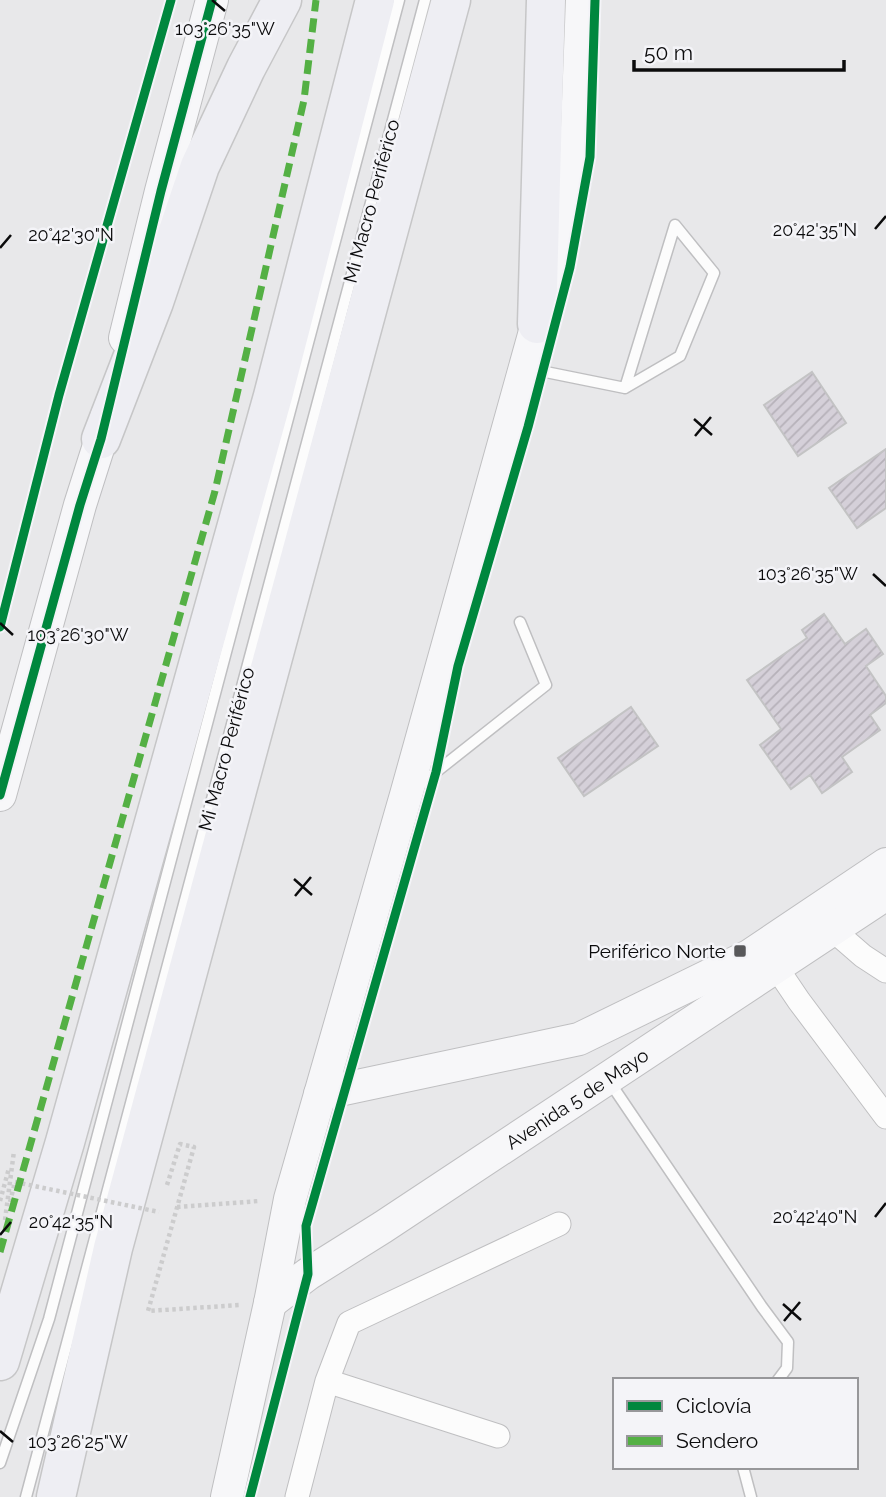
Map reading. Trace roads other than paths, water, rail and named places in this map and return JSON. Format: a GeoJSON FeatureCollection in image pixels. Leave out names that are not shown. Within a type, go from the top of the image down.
{"type":"FeatureCollection","features":[{"type":"Feature","properties":{"kind":"highway"},"geometry":{"type":"LineString","coordinates":[[101,439],[154,302],[200,166],[246,68],[282,0]]}},
{"type":"Feature","properties":{"kind":"highway"},"geometry":{"type":"LineString","coordinates":[[0,1361],[65,1142],[273,396],[375,0]]}},
{"type":"Feature","properties":{"kind":"highway"},"geometry":{"type":"LineString","coordinates":[[56,1497],[113,1248],[451,0]]}},
{"type":"Feature","properties":{"kind":"highway"},"geometry":{"type":"LineString","coordinates":[[537,324],[546,0]]}},
{"type":"Feature","properties":{"kind":"main road"},"geometry":{"type":"LineString","coordinates":[[0,795],[80,505],[101,439],[161,191],[212,0]]}},
{"type":"Feature","properties":{"kind":"main road"},"geometry":{"type":"LineString","coordinates":[[227,1494],[270,1303],[290,1199],[406,795],[575,179],[582,0]]}},
{"type":"Feature","properties":{"kind":"main road"},"geometry":{"type":"LineString","coordinates":[[320,1094],[579,1039],[749,956],[886,864]]}},
{"type":"Feature","properties":{"kind":"main road","name":"Avenida 5 de Mayo"},"geometry":{"type":"LineString","coordinates":[[270,1303],[308,1274],[394,1220],[886,894]]}},
{"type":"Feature","properties":{"kind":"street"},"geometry":{"type":"LineString","coordinates":[[833,930],[863,956],[886,971]]}},
{"type":"Feature","properties":{"kind":"street"},"geometry":{"type":"LineString","coordinates":[[776,967],[886,1117]]}},
{"type":"Feature","properties":{"kind":"street"},"geometry":{"type":"LineString","coordinates":[[297,1497],[327,1381],[349,1323],[559,1224]]}},
{"type":"Feature","properties":{"kind":"street"},"geometry":{"type":"LineString","coordinates":[[327,1381],[498,1436]]}},
{"type":"Feature","properties":{"kind":"lane","name":"Mi Macro Periférico"},"geometry":{"type":"LineString","coordinates":[[0,1463],[49,1319],[399,0]]}},
{"type":"Feature","properties":{"kind":"lane","name":"Mi Macro Periférico"},"geometry":{"type":"LineString","coordinates":[[26,1497],[425,0]]}},
{"type":"Feature","properties":{"kind":"lane"},"geometry":{"type":"LineString","coordinates":[[524,367],[625,388],[680,356],[714,273],[675,225],[625,388]]}},
{"type":"Feature","properties":{"kind":"lane"},"geometry":{"type":"LineString","coordinates":[[406,795],[546,685],[520,622]]}},
{"type":"Feature","properties":{"kind":"lane"},"geometry":{"type":"LineString","coordinates":[[608,1079],[788,1342],[787,1368],[780,1378]]}},
{"type":"Feature","properties":{"kind":"lane"},"geometry":{"type":"LineString","coordinates":[[744,1469],[751,1497]]}},
{"type":"Feature","properties":{"kind":"place","name":"Periférico Norte"},"geometry":{"type":"Point","coordinates":[740,951]}}]}
